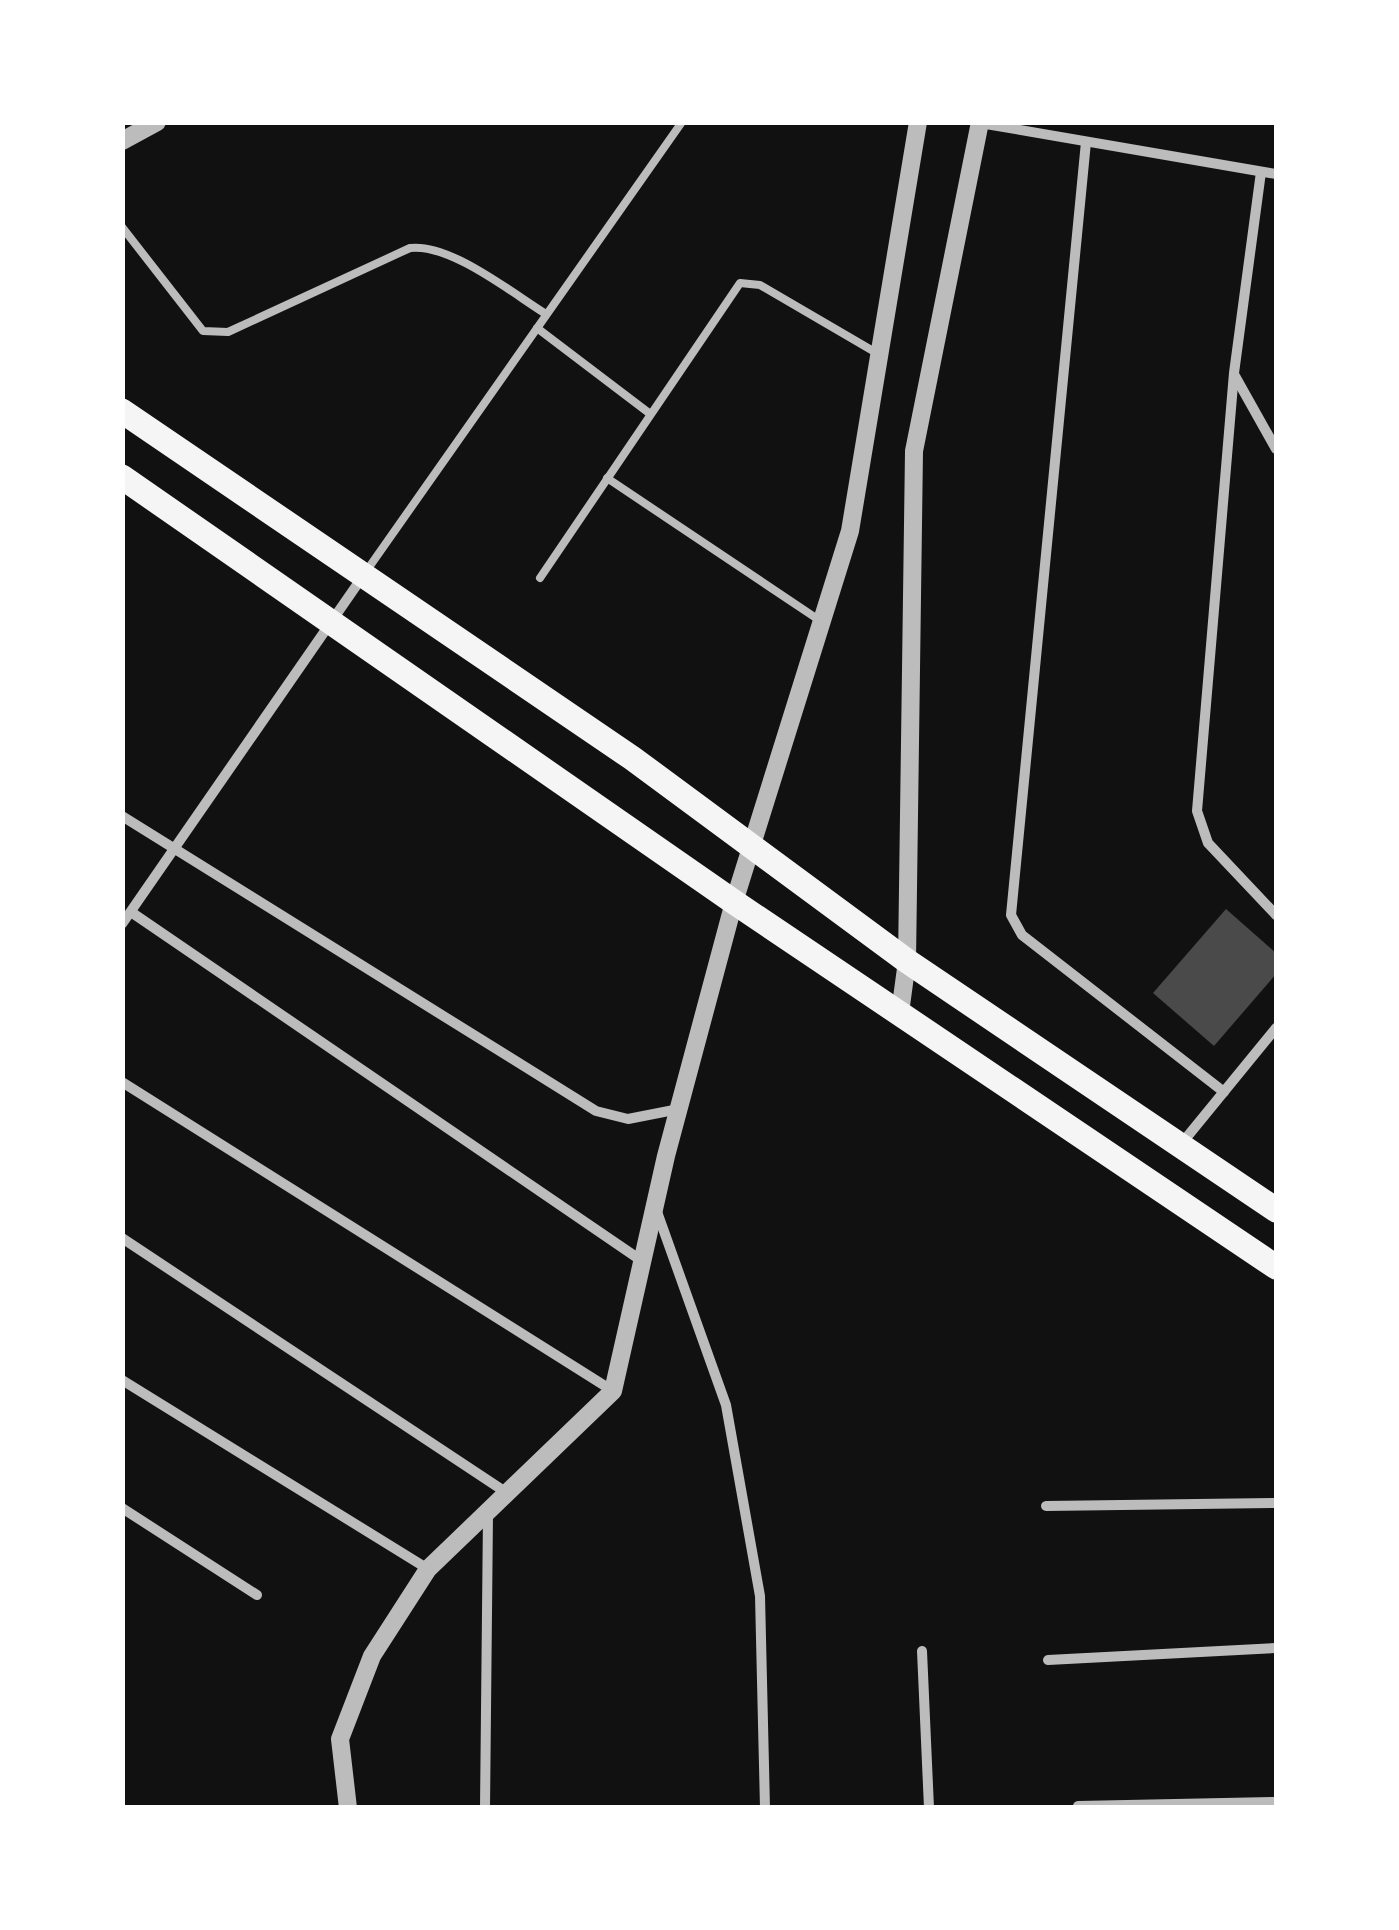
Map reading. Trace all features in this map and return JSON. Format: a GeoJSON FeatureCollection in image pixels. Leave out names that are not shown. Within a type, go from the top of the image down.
{"type":"FeatureCollection","features":[{"type":"Feature","properties":{"kind":"main road"},"geometry":{"type":"LineString","coordinates":[[122,411],[632,758],[908,961],[1276,1210]]}},
{"type":"Feature","properties":{"kind":"main road"},"geometry":{"type":"LineString","coordinates":[[122,477],[332,619],[734,902],[1276,1267]]}},
{"type":"Feature","properties":{"kind":"street"},"geometry":{"type":"LineString","coordinates":[[122,140],[157,122]]}},
{"type":"Feature","properties":{"kind":"street"},"geometry":{"type":"LineString","coordinates":[[348,1808],[340,1739],[372,1656],[428,1569],[614,1391],[655,1207],[734,902],[850,531],[918,122]]}},
{"type":"Feature","properties":{"kind":"street"},"geometry":{"type":"LineString","coordinates":[[900,1013],[908,961],[914,451],[980,123],[1276,174]]}},
{"type":"Feature","properties":{"kind":"street"},"geometry":{"type":"LineString","coordinates":[[1086,142],[1011,916],[1022,935],[1224,1092]]}},
{"type":"Feature","properties":{"kind":"street"},"geometry":{"type":"LineString","coordinates":[[1261,172],[1234,373],[1197,812],[1208,843],[1276,915]]}},
{"type":"Feature","properties":{"kind":"street"},"geometry":{"type":"LineString","coordinates":[[1234,373],[1276,449]]}},
{"type":"Feature","properties":{"kind":"street"},"geometry":{"type":"LineString","coordinates":[[122,924],[364,574]]}},
{"type":"Feature","properties":{"kind":"street"},"geometry":{"type":"LineString","coordinates":[[122,816],[596,1111],[628,1118],[680,1109]]}},
{"type":"Feature","properties":{"kind":"street"},"geometry":{"type":"LineString","coordinates":[[131,912],[643,1261]]}},
{"type":"Feature","properties":{"kind":"street"},"geometry":{"type":"LineString","coordinates":[[1180,1146],[1276,1028]]}},
{"type":"Feature","properties":{"kind":"street"},"geometry":{"type":"LineString","coordinates":[[122,1082],[614,1391]]}},
{"type":"Feature","properties":{"kind":"street"},"geometry":{"type":"LineString","coordinates":[[655,1207],[726,1405],[760,1596],[764,1808]]}},
{"type":"Feature","properties":{"kind":"street"},"geometry":{"type":"LineString","coordinates":[[122,1238],[508,1493]]}},
{"type":"Feature","properties":{"kind":"street"},"geometry":{"type":"LineString","coordinates":[[122,1380],[428,1569]]}},
{"type":"Feature","properties":{"kind":"street"},"geometry":{"type":"LineString","coordinates":[[1046,1506],[1276,1503]]}},
{"type":"Feature","properties":{"kind":"street"},"geometry":{"type":"LineString","coordinates":[[122,1508],[257,1596]]}},
{"type":"Feature","properties":{"kind":"street"},"geometry":{"type":"LineString","coordinates":[[486,1808],[488,1512]]}},
{"type":"Feature","properties":{"kind":"street"},"geometry":{"type":"LineString","coordinates":[[1048,1660],[1276,1648]]}},
{"type":"Feature","properties":{"kind":"street"},"geometry":{"type":"LineString","coordinates":[[922,1651],[929,1808]]}},
{"type":"Feature","properties":{"kind":"street"},"geometry":{"type":"LineString","coordinates":[[1078,1806],[1276,1802]]}},
{"type":"Feature","properties":{"kind":"lane"},"geometry":{"type":"LineString","coordinates":[[364,574],[682,122]]}},
{"type":"Feature","properties":{"kind":"lane"},"geometry":{"type":"LineString","coordinates":[[122,226],[204,332],[228,332],[410,248],[424,246],[444,252],[546,314]]}},
{"type":"Feature","properties":{"kind":"lane"},"geometry":{"type":"LineString","coordinates":[[540,578],[740,283],[760,285],[880,355]]}},
{"type":"Feature","properties":{"kind":"lane"},"geometry":{"type":"LineString","coordinates":[[537,328],[649,414]]}},
{"type":"Feature","properties":{"kind":"lane"},"geometry":{"type":"LineString","coordinates":[[606,478],[820,622]]}},
{"type":"Feature","properties":{"kind":"building"},"geometry":{"type":"Polygon","coordinates":[[[1226,909],[1276,953],[1276,974],[1214,1046],[1153,993],[1226,909]]]}}]}
